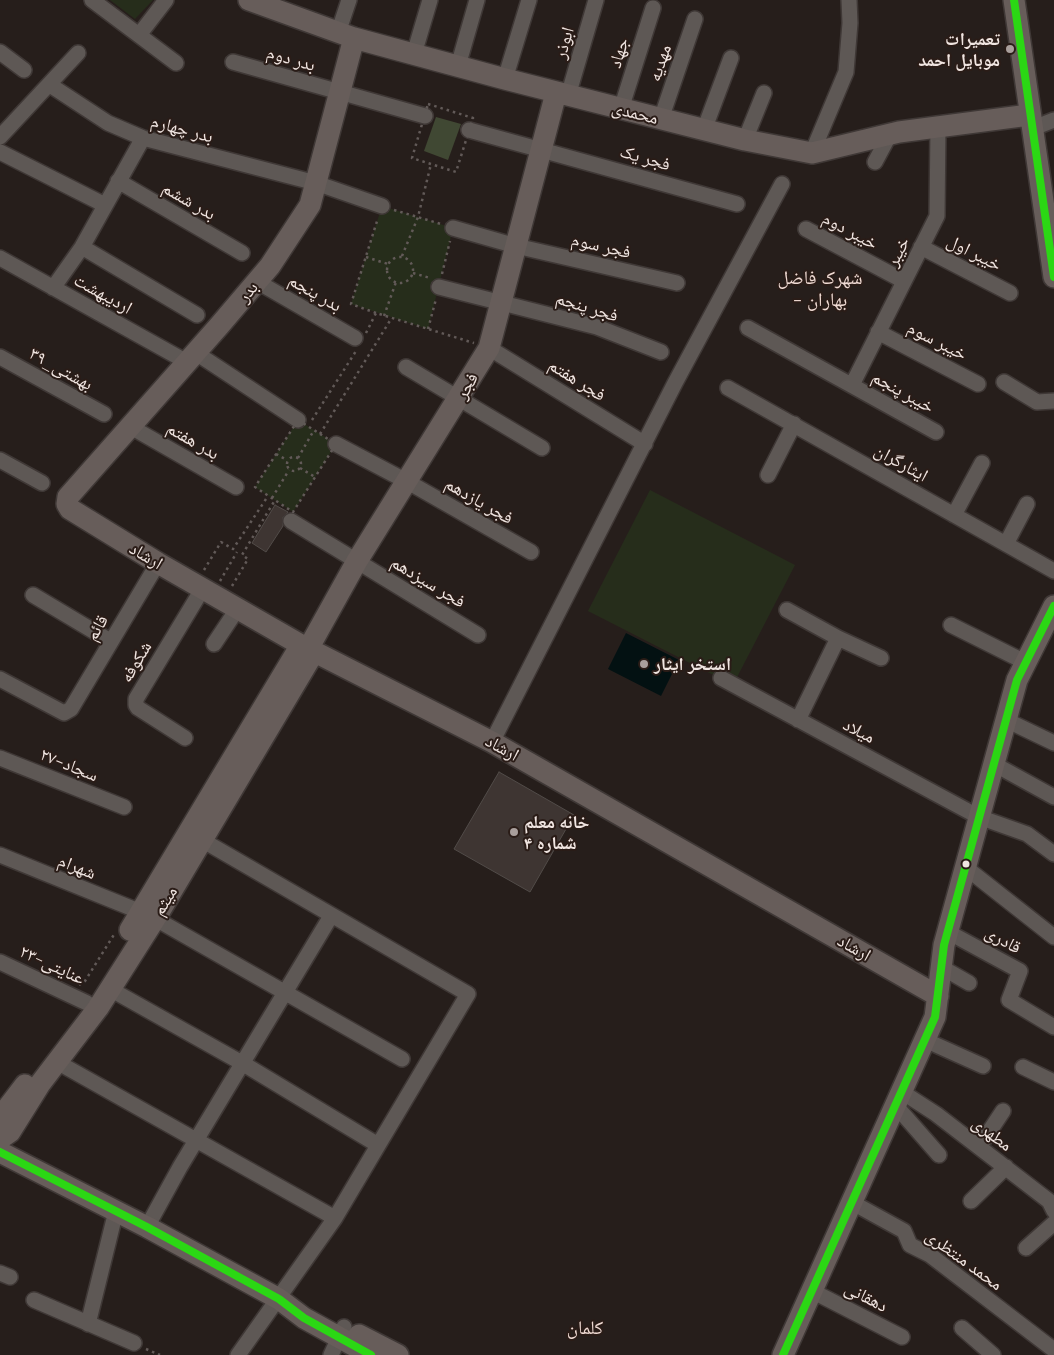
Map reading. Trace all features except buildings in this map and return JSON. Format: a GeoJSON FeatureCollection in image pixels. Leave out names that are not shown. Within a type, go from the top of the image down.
{"type":"FeatureCollection","features":[{"type":"Feature","properties":{"kind":"street"},"geometry":{"type":"LineString","coordinates":[[92,0],[176,63]]}},
{"type":"Feature","properties":{"kind":"street"},"geometry":{"type":"LineString","coordinates":[[139,35],[166,0]]}},
{"type":"Feature","properties":{"kind":"street","name":"محمدی"},"geometry":{"type":"LineString","coordinates":[[250,0],[284,6],[346,35],[562,95],[745,140],[812,153],[890,134],[938,127],[1030,122]]}},
{"type":"Feature","properties":{"kind":"street"},"geometry":{"type":"LineString","coordinates":[[346,35],[348,0]]}},
{"type":"Feature","properties":{"kind":"street"},"geometry":{"type":"LineString","coordinates":[[414,54],[430,0]]}},
{"type":"Feature","properties":{"kind":"street"},"geometry":{"type":"LineString","coordinates":[[458,66],[477,0]]}},
{"type":"Feature","properties":{"kind":"street"},"geometry":{"type":"LineString","coordinates":[[505,79],[529,0]]}},
{"type":"Feature","properties":{"kind":"street","name":"ابوذر"},"geometry":{"type":"LineString","coordinates":[[562,95],[596,0]]}},
{"type":"Feature","properties":{"kind":"street"},"geometry":{"type":"LineString","coordinates":[[812,153],[846,72],[850,23],[849,0]]}},
{"type":"Feature","properties":{"kind":"street"},"geometry":{"type":"LineString","coordinates":[[1014,0],[1030,122],[1049,213],[1054,277]]}},
{"type":"Feature","properties":{"kind":"street","name":"جهاد"},"geometry":{"type":"LineString","coordinates":[[621,109],[652,8]]}},
{"type":"Feature","properties":{"kind":"street","name":"مهدیه"},"geometry":{"type":"LineString","coordinates":[[661,119],[695,19]]}},
{"type":"Feature","properties":{"kind":"street","name":"بدر"},"geometry":{"type":"LineString","coordinates":[[67,504],[68,497],[270,266],[310,206],[340,92],[346,35]]}},
{"type":"Feature","properties":{"kind":"street"},"geometry":{"type":"LineString","coordinates":[[0,52],[24,70]]}},
{"type":"Feature","properties":{"kind":"street"},"geometry":{"type":"LineString","coordinates":[[0,137],[78,53]]}},
{"type":"Feature","properties":{"kind":"street"},"geometry":{"type":"LineString","coordinates":[[704,130],[731,58]]}},
{"type":"Feature","properties":{"kind":"street","name":"بدر دوم"},"geometry":{"type":"LineString","coordinates":[[233,62],[425,116]]}},
{"type":"Feature","properties":{"kind":"street","name":"بدر چهارم"},"geometry":{"type":"LineString","coordinates":[[50,85],[108,123],[143,138],[316,183],[382,206]]}},
{"type":"Feature","properties":{"kind":"street"},"geometry":{"type":"LineString","coordinates":[[745,140],[764,94]]}},
{"type":"Feature","properties":{"kind":"street","name":"فجر"},"geometry":{"type":"LineString","coordinates":[[304,655],[358,561],[490,348],[543,149],[562,95]]}},
{"type":"Feature","properties":{"kind":"street"},"geometry":{"type":"LineString","coordinates":[[1030,122],[1054,120]]}},
{"type":"Feature","properties":{"kind":"street","name":"خیبر"},"geometry":{"type":"LineString","coordinates":[[852,385],[937,216],[938,127]]}},
{"type":"Feature","properties":{"kind":"street","name":"فجر یک"},"geometry":{"type":"LineString","coordinates":[[469,130],[737,204]]}},
{"type":"Feature","properties":{"kind":"street"},"geometry":{"type":"LineString","coordinates":[[875,162],[890,134]]}},
{"type":"Feature","properties":{"kind":"street"},"geometry":{"type":"LineString","coordinates":[[53,288],[82,247],[143,138]]}},
{"type":"Feature","properties":{"kind":"street"},"geometry":{"type":"LineString","coordinates":[[0,152],[105,205]]}},
{"type":"Feature","properties":{"kind":"street","name":"بدر ششم"},"geometry":{"type":"LineString","coordinates":[[118,181],[242,253]]}},
{"type":"Feature","properties":{"kind":"street"},"geometry":{"type":"LineString","coordinates":[[492,742],[645,444],[782,184]]}},
{"type":"Feature","properties":{"kind":"street","name":"فجر سوم"},"geometry":{"type":"LineString","coordinates":[[453,228],[516,246],[677,283]]}},
{"type":"Feature","properties":{"kind":"street","name":"خیبر دوم"},"geometry":{"type":"LineString","coordinates":[[806,229],[904,281]]}},
{"type":"Feature","properties":{"kind":"street"},"geometry":{"type":"LineString","coordinates":[[82,247],[197,315]]}},
{"type":"Feature","properties":{"kind":"street","name":"خیبر اول"},"geometry":{"type":"LineString","coordinates":[[921,247],[1010,293]]}},
{"type":"Feature","properties":{"kind":"street","name":"اردیبهشت"},"geometry":{"type":"LineString","coordinates":[[0,258],[53,288],[191,358]]}},
{"type":"Feature","properties":{"kind":"street","name":"بدر پنجم"},"geometry":{"type":"LineString","coordinates":[[256,281],[359,341]]}},
{"type":"Feature","properties":{"kind":"street","name":"فجر پنجم"},"geometry":{"type":"LineString","coordinates":[[435,282],[501,302],[597,327],[661,352]]}},
{"type":"Feature","properties":{"kind":"street","name":"خیبر پنجم"},"geometry":{"type":"LineString","coordinates":[[748,328],[936,432]]}},
{"type":"Feature","properties":{"kind":"street","name":"خیبر سوم"},"geometry":{"type":"LineString","coordinates":[[878,332],[978,384]]}},
{"type":"Feature","properties":{"kind":"street","name":"فجر هفتم"},"geometry":{"type":"LineString","coordinates":[[490,348],[645,444]]}},
{"type":"Feature","properties":{"kind":"street","name":"۳۹_بهشتی"},"geometry":{"type":"LineString","coordinates":[[0,357],[104,414]]}},
{"type":"Feature","properties":{"kind":"street"},"geometry":{"type":"LineString","coordinates":[[191,358],[303,423]]}},
{"type":"Feature","properties":{"kind":"street"},"geometry":{"type":"LineString","coordinates":[[406,367],[460,397],[542,448]]}},
{"type":"Feature","properties":{"kind":"street"},"geometry":{"type":"LineString","coordinates":[[1004,382],[1037,402],[1054,401]]}},
{"type":"Feature","properties":{"kind":"street","name":"ایثارگران"},"geometry":{"type":"LineString","coordinates":[[728,388],[1054,571]]}},
{"type":"Feature","properties":{"kind":"street"},"geometry":{"type":"LineString","coordinates":[[768,475],[794,424]]}},
{"type":"Feature","properties":{"kind":"street","name":"بدر هفتم"},"geometry":{"type":"LineString","coordinates":[[131,427],[236,487]]}},
{"type":"Feature","properties":{"kind":"street","name":"فجر یازدهم"},"geometry":{"type":"LineString","coordinates":[[336,444],[408,482],[531,552]]}},
{"type":"Feature","properties":{"kind":"street"},"geometry":{"type":"LineString","coordinates":[[0,460],[42,483]]}},
{"type":"Feature","properties":{"kind":"street"},"geometry":{"type":"LineString","coordinates":[[954,515],[982,463]]}},
{"type":"Feature","properties":{"kind":"street","name":"ارشاد"},"geometry":{"type":"LineString","coordinates":[[67,504],[70,509],[214,595],[304,655],[492,742],[938,996]]}},
{"type":"Feature","properties":{"kind":"street"},"geometry":{"type":"LineString","coordinates":[[1006,544],[1027,504]]}},
{"type":"Feature","properties":{"kind":"street","name":"فجر سیزدهم"},"geometry":{"type":"LineString","coordinates":[[291,521],[478,635]]}},
{"type":"Feature","properties":{"kind":"street","name":"قائم"},"geometry":{"type":"LineString","coordinates":[[0,679],[64,713],[68,711],[158,563]]}},
{"type":"Feature","properties":{"kind":"street"},"geometry":{"type":"LineString","coordinates":[[33,595],[110,641]]}},
{"type":"Feature","properties":{"kind":"street"},"geometry":{"type":"LineString","coordinates":[[214,595],[214,644]]}},
{"type":"Feature","properties":{"kind":"street","name":"شکوفه"},"geometry":{"type":"LineString","coordinates":[[185,738],[138,708],[136,699],[214,595]]}},
{"type":"Feature","properties":{"kind":"street"},"geometry":{"type":"LineString","coordinates":[[783,1355],[853,1203],[935,1017],[948,932],[1017,680],[1054,606]]}},
{"type":"Feature","properties":{"kind":"street"},"geometry":{"type":"LineString","coordinates":[[787,610],[838,638],[881,658]]}},
{"type":"Feature","properties":{"kind":"street"},"geometry":{"type":"LineString","coordinates":[[951,625],[1025,662]]}},
{"type":"Feature","properties":{"kind":"street"},"geometry":{"type":"LineString","coordinates":[[798,720],[838,638]]}},
{"type":"Feature","properties":{"kind":"street","name":"میثم"},"geometry":{"type":"LineString","coordinates":[[0,1118],[87,1003],[202,840],[304,655]]}},
{"type":"Feature","properties":{"kind":"street","name":"میثم"},"geometry":{"type":"LineString","coordinates":[[0,1139],[10,1132],[57,1062],[110,989],[148,915],[304,655]]}},
{"type":"Feature","properties":{"kind":"street","name":"میلاد"},"geometry":{"type":"LineString","coordinates":[[721,678],[979,817],[1027,834],[1054,854]]}},
{"type":"Feature","properties":{"kind":"street"},"geometry":{"type":"LineString","coordinates":[[1006,720],[1054,743]]}},
{"type":"Feature","properties":{"kind":"street","name":"۲۷-سجاد"},"geometry":{"type":"LineString","coordinates":[[0,758],[124,807]]}},
{"type":"Feature","properties":{"kind":"street"},"geometry":{"type":"LineString","coordinates":[[994,764],[1054,797]]}},
{"type":"Feature","properties":{"kind":"street"},"geometry":{"type":"LineString","coordinates":[[202,840],[468,994],[335,1218],[279,1300],[238,1355]]}},
{"type":"Feature","properties":{"kind":"street","name":"شهرام"},"geometry":{"type":"LineString","coordinates":[[0,854],[148,915],[402,1059]]}},
{"type":"Feature","properties":{"kind":"street"},"geometry":{"type":"LineString","coordinates":[[965,868],[1054,936]]}},
{"type":"Feature","properties":{"kind":"street"},"geometry":{"type":"LineString","coordinates":[[146,1227],[331,916]]}},
{"type":"Feature","properties":{"kind":"street","name":"قادری"},"geometry":{"type":"LineString","coordinates":[[948,932],[1020,971],[1009,1000],[1054,1026]]}},
{"type":"Feature","properties":{"kind":"street","name":"۲۳-عنایتی"},"geometry":{"type":"LineString","coordinates":[[0,962],[87,1003]]}},
{"type":"Feature","properties":{"kind":"street"},"geometry":{"type":"LineString","coordinates":[[942,966],[970,983]]}},
{"type":"Feature","properties":{"kind":"street"},"geometry":{"type":"LineString","coordinates":[[110,989],[242,1064],[378,1145]]}},
{"type":"Feature","properties":{"kind":"street"},"geometry":{"type":"LineString","coordinates":[[925,1040],[983,1066]]}},
{"type":"Feature","properties":{"kind":"street"},"geometry":{"type":"LineString","coordinates":[[57,1062],[335,1218]]}},
{"type":"Feature","properties":{"kind":"street"},"geometry":{"type":"LineString","coordinates":[[1023,1068],[1054,1082]]}},
{"type":"Feature","properties":{"kind":"street"},"geometry":{"type":"LineString","coordinates":[[899,1099],[939,1155]]}},
{"type":"Feature","properties":{"kind":"street","name":"مطهری"},"geometry":{"type":"LineString","coordinates":[[899,1099],[980,1147],[1049,1201],[1054,1211]]}},
{"type":"Feature","properties":{"kind":"street"},"geometry":{"type":"LineString","coordinates":[[980,1147],[1003,1111]]}},
{"type":"Feature","properties":{"kind":"street"},"geometry":{"type":"LineString","coordinates":[[0,1152],[146,1227],[279,1300],[338,1340],[371,1355]]}},
{"type":"Feature","properties":{"kind":"street"},"geometry":{"type":"LineString","coordinates":[[971,1202],[1006,1167]]}},
{"type":"Feature","properties":{"kind":"street","name":"محمد منتظری"},"geometry":{"type":"LineString","coordinates":[[853,1203],[904,1231],[910,1245],[930,1255],[1054,1350]]}},
{"type":"Feature","properties":{"kind":"street"},"geometry":{"type":"LineString","coordinates":[[88,1324],[116,1211]]}},
{"type":"Feature","properties":{"kind":"street"},"geometry":{"type":"LineString","coordinates":[[1026,1248],[1054,1223]]}},
{"type":"Feature","properties":{"kind":"street","name":"دهقانی"},"geometry":{"type":"LineString","coordinates":[[812,1291],[902,1337]]}},
{"type":"Feature","properties":{"kind":"street"},"geometry":{"type":"LineString","coordinates":[[34,1300],[134,1343]]}},
{"type":"Feature","properties":{"kind":"street"},"geometry":{"type":"LineString","coordinates":[[962,1328],[993,1355]]}},
{"type":"Feature","properties":{"kind":"street"},"geometry":{"type":"LineString","coordinates":[[338,1340],[398,1355]]}},
{"type":"Feature","properties":{"kind":"path"},"geometry":{"type":"LineString","coordinates":[[428,104],[473,118],[469,130],[456,172],[412,158],[428,104]]}},
{"type":"Feature","properties":{"kind":"path"},"geometry":{"type":"LineString","coordinates":[[402,256],[418,217],[431,164]]}},
{"type":"Feature","properties":{"kind":"path"},"geometry":{"type":"LineString","coordinates":[[453,228],[382,206],[351,304],[391,319],[490,348]]}},
{"type":"Feature","properties":{"kind":"path"},"geometry":{"type":"LineString","coordinates":[[402,256],[412,264],[412,273],[404,282],[396,282],[387,275],[388,264],[394,258],[402,256]]}},
{"type":"Feature","properties":{"kind":"path"},"geometry":{"type":"LineString","coordinates":[[366,257],[388,264]]}},
{"type":"Feature","properties":{"kind":"path"},"geometry":{"type":"LineString","coordinates":[[412,273],[435,282]]}},
{"type":"Feature","properties":{"kind":"path"},"geometry":{"type":"LineString","coordinates":[[384,316],[396,282]]}},
{"type":"Feature","properties":{"kind":"path"},"geometry":{"type":"LineString","coordinates":[[303,423],[336,444],[293,512],[255,488],[276,454],[303,423],[376,313]]}},
{"type":"Feature","properties":{"kind":"path"},"geometry":{"type":"LineString","coordinates":[[320,434],[391,319]]}},
{"type":"Feature","properties":{"kind":"path"},"geometry":{"type":"LineString","coordinates":[[298,458],[314,430]]}},
{"type":"Feature","properties":{"kind":"path"},"geometry":{"type":"LineString","coordinates":[[276,454],[287,460]]}},
{"type":"Feature","properties":{"kind":"path"},"geometry":{"type":"LineString","coordinates":[[287,460],[290,457],[298,458]]}},
{"type":"Feature","properties":{"kind":"path"},"geometry":{"type":"LineString","coordinates":[[298,458],[301,464],[300,468]]}},
{"type":"Feature","properties":{"kind":"path"},"geometry":{"type":"LineString","coordinates":[[287,460],[287,467],[290,470],[294,472],[300,468]]}},
{"type":"Feature","properties":{"kind":"path"},"geometry":{"type":"LineString","coordinates":[[300,468],[315,477]]}},
{"type":"Feature","properties":{"kind":"path"},"geometry":{"type":"LineString","coordinates":[[242,555],[290,470]]}},
{"type":"Feature","properties":{"kind":"path"},"geometry":{"type":"LineString","coordinates":[[233,550],[268,496]]}},
{"type":"Feature","properties":{"kind":"path"},"geometry":{"type":"LineString","coordinates":[[221,542],[248,559],[214,595],[221,542]]}},
{"type":"Feature","properties":{"kind":"path"},"geometry":{"type":"LineString","coordinates":[[214,595],[237,552]]}},
{"type":"Feature","properties":{"kind":"path"},"geometry":{"type":"LineString","coordinates":[[70,982],[78,986],[85,981],[115,932]]}},
{"type":"Feature","properties":{"kind":"green space"},"geometry":{"type":"Polygon","coordinates":[[[110,0],[153,0],[135,19],[110,0]]]}},
{"type":"Feature","properties":{"kind":"green space"},"geometry":{"type":"Polygon","coordinates":[[[436,117],[461,124],[448,160],[424,151],[436,117]]]}},
{"type":"Feature","properties":{"kind":"green space"},"geometry":{"type":"Polygon","coordinates":[[[382,206],[453,228],[428,329],[351,304],[382,206]]]}},
{"type":"Feature","properties":{"kind":"green space"},"geometry":{"type":"Polygon","coordinates":[[[298,420],[336,444],[293,512],[255,487],[298,420]]]}},
{"type":"Feature","properties":{"kind":"green space"},"geometry":{"type":"Polygon","coordinates":[[[650,490],[795,565],[733,685],[588,611],[650,490]]]}},
{"type":"Feature","properties":{"kind":"shaded area","name":"استخر ایثار"},"geometry":{"type":"Polygon","coordinates":[[[626,633],[679,660],[661,696],[608,669],[626,633]]]}},
{"type":"Feature","properties":{"kind":"transit line"},"geometry":{"type":"LineString","coordinates":[[1014,0],[1054,277]]}},
{"type":"Feature","properties":{"kind":"transit line"},"geometry":{"type":"LineString","coordinates":[[783,1355],[935,1017],[944,945],[1017,680],[1054,606]]}},
{"type":"Feature","properties":{"kind":"transit line"},"geometry":{"type":"LineString","coordinates":[[0,1152],[147,1227],[279,1299],[304,1318],[371,1355]]}},
{"type":"Feature","properties":{"kind":"place","name":"تعمیرات موبایل احمد"},"geometry":{"type":"Point","coordinates":[1010,49]}},
{"type":"Feature","properties":{"kind":"place","name":"استخر ایثار"},"geometry":{"type":"Point","coordinates":[644,664]}},
{"type":"Feature","properties":{"kind":"place","name":"خانه معلم شماره ۴"},"geometry":{"type":"Point","coordinates":[514,832]}},
{"type":"Feature","properties":{"kind":"district","name":"شهرک فاضل - بهاران"},"geometry":{"type":"Point","coordinates":[820,289]}},
{"type":"Feature","properties":{"kind":"district","name":"کلمان"},"geometry":{"type":"Point","coordinates":[585,1328]}}]}
